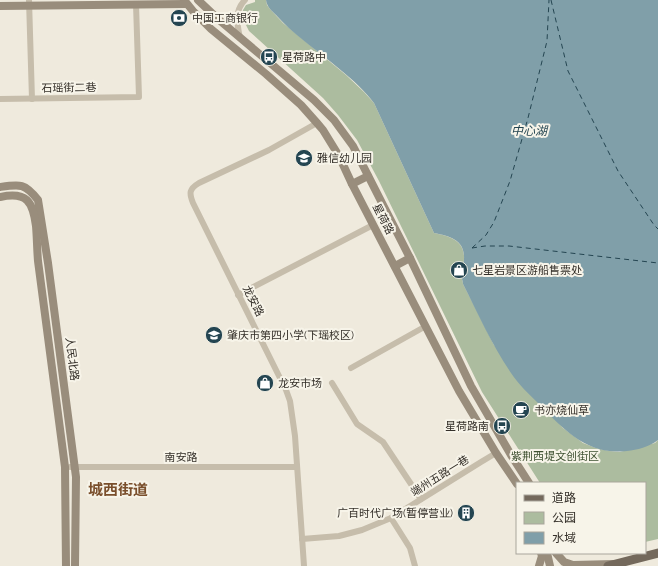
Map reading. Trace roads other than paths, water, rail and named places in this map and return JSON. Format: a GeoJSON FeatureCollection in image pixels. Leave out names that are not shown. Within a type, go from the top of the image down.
{"type":"FeatureCollection","features":[{"type":"Feature","properties":{"kind":"main road"},"geometry":{"type":"LineString","coordinates":[[612,565],[658,554]]}},
{"type":"Feature","properties":{"kind":"street","name":"星荷路"},"geometry":{"type":"LineString","coordinates":[[200,0],[218,19],[314,100],[334,120],[354,146],[410,258],[471,386],[528,482]]}},
{"type":"Feature","properties":{"kind":"street"},"geometry":{"type":"LineString","coordinates":[[240,38],[236,21],[238,10],[245,0]]}},
{"type":"Feature","properties":{"kind":"street"},"geometry":{"type":"LineString","coordinates":[[0,6],[29,3],[136,4],[185,2]]}},
{"type":"Feature","properties":{"kind":"street","name":"星荷路"},"geometry":{"type":"LineString","coordinates":[[185,2],[211,29],[301,105],[323,130],[339,156],[459,391],[496,453],[516,483]]}},
{"type":"Feature","properties":{"kind":"street"},"geometry":{"type":"LineString","coordinates":[[29,3],[32,99]]}},
{"type":"Feature","properties":{"kind":"street","name":"石瑶街二巷"},"geometry":{"type":"LineString","coordinates":[[0,99],[139,97],[136,4]]}},
{"type":"Feature","properties":{"kind":"street"},"geometry":{"type":"LineString","coordinates":[[211,29],[218,19]]}},
{"type":"Feature","properties":{"kind":"street","name":"龙安路"},"geometry":{"type":"LineString","coordinates":[[304,566],[295,436],[290,401],[286,390],[193,203],[190,196],[190,191],[199,183],[269,150],[318,123]]}},
{"type":"Feature","properties":{"kind":"street"},"geometry":{"type":"LineString","coordinates":[[352,184],[368,176]]}},
{"type":"Feature","properties":{"kind":"street","name":"人民北路"},"geometry":{"type":"LineString","coordinates":[[0,187],[18,185],[26,187],[38,200],[48,263],[76,477],[75,566]]}},
{"type":"Feature","properties":{"kind":"street","name":"人民北路"},"geometry":{"type":"LineString","coordinates":[[0,197],[15,195],[26,199],[30,203],[34,212],[38,261],[65,467],[66,566]]}},
{"type":"Feature","properties":{"kind":"street"},"geometry":{"type":"LineString","coordinates":[[238,295],[373,225]]}},
{"type":"Feature","properties":{"kind":"street"},"geometry":{"type":"LineString","coordinates":[[395,266],[410,258]]}},
{"type":"Feature","properties":{"kind":"street"},"geometry":{"type":"LineString","coordinates":[[351,368],[426,326]]}},
{"type":"Feature","properties":{"kind":"street"},"geometry":{"type":"LineString","coordinates":[[332,383],[357,424],[383,442],[422,499]]}},
{"type":"Feature","properties":{"kind":"street","name":"端州五路一巷"},"geometry":{"type":"LineString","coordinates":[[302,539],[339,536],[362,530],[391,518],[496,453]]}},
{"type":"Feature","properties":{"kind":"street","name":"南安路"},"geometry":{"type":"LineString","coordinates":[[65,467],[297,467]]}},
{"type":"Feature","properties":{"kind":"street"},"geometry":{"type":"LineString","coordinates":[[391,518],[410,548],[416,566]]}},
{"type":"Feature","properties":{"kind":"street"},"geometry":{"type":"LineString","coordinates":[[539,566],[541,554]]}},
{"type":"Feature","properties":{"kind":"street"},"geometry":{"type":"LineString","coordinates":[[547,554],[550,566]]}},
{"type":"Feature","properties":{"kind":"street"},"geometry":{"type":"LineString","coordinates":[[557,554],[564,562],[573,566],[612,565]]}},
{"type":"Feature","properties":{"kind":"water","name":"中心湖"},"geometry":{"type":"Polygon","coordinates":[[[266,0],[658,0],[658,440],[643,448],[627,451],[600,449],[589,445],[568,432],[520,385],[498,352],[463,284],[461,274],[464,253],[462,247],[451,238],[434,233],[374,103],[350,78],[285,25],[267,5],[266,0]]]}},
{"type":"Feature","properties":{"kind":"place","name":"中国工商银行"},"geometry":{"type":"Point","coordinates":[179,18]}},
{"type":"Feature","properties":{"kind":"place","name":"星荷路中"},"geometry":{"type":"Point","coordinates":[269,57]}},
{"type":"Feature","properties":{"kind":"place","name":"雅信幼儿园"},"geometry":{"type":"Point","coordinates":[304,158]}},
{"type":"Feature","properties":{"kind":"place","name":"七星岩景区游船售票处"},"geometry":{"type":"Point","coordinates":[459,270]}},
{"type":"Feature","properties":{"kind":"place","name":"肇庆市第四小学(下瑶校区)"},"geometry":{"type":"Point","coordinates":[214,335]}},
{"type":"Feature","properties":{"kind":"place","name":"龙安市场"},"geometry":{"type":"Point","coordinates":[265,383]}},
{"type":"Feature","properties":{"kind":"place","name":"书亦烧仙草"},"geometry":{"type":"Point","coordinates":[521,410]}},
{"type":"Feature","properties":{"kind":"place","name":"星荷路南"},"geometry":{"type":"Point","coordinates":[502,426]}},
{"type":"Feature","properties":{"kind":"place","name":"广百时代广场(暂停营业)"},"geometry":{"type":"Point","coordinates":[466,513]}},
{"type":"Feature","properties":{"kind":"district","name":"城西街道"},"geometry":{"type":"Point","coordinates":[118,490]}},
{"type":"Feature","properties":{"kind":"park label","name":"紫荆西堤文创街区"},"geometry":{"type":"Point","coordinates":[555,456]}}]}
